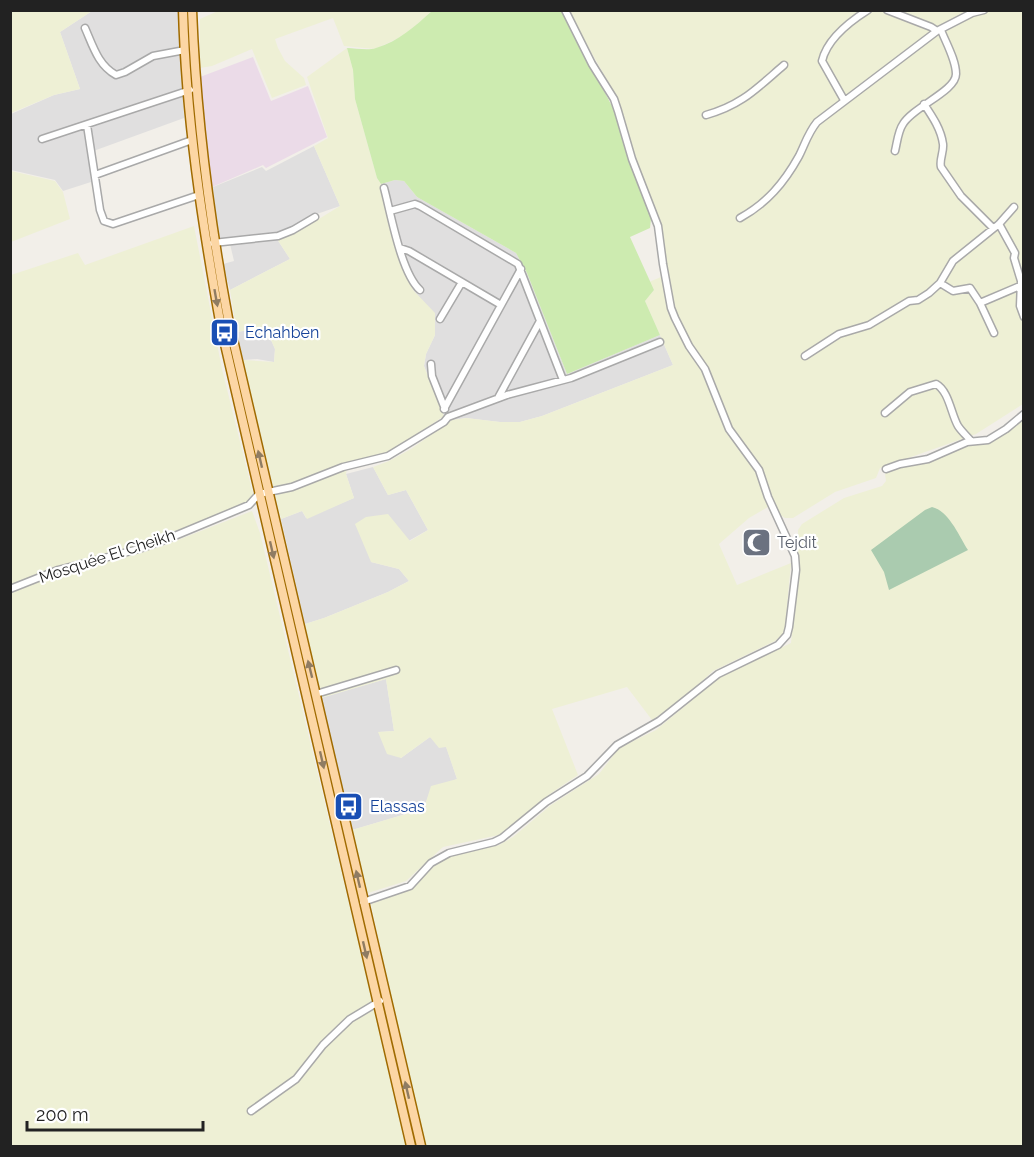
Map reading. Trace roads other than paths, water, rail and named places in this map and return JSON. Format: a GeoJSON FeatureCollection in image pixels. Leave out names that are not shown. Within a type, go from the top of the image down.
{"type":"FeatureCollection","features":[{"type":"Feature","properties":{"kind":"main road"},"geometry":{"type":"LineString","coordinates":[[183,10],[185,50],[204,170],[210,243]]}},
{"type":"Feature","properties":{"kind":"main road"},"geometry":{"type":"LineString","coordinates":[[192,10],[192,140],[199,195],[230,349],[263,493],[270,502],[316,694],[322,738],[411,1146]]}},
{"type":"Feature","properties":{"kind":"main road"},"geometry":{"type":"LineString","coordinates":[[230,349],[265,481],[263,512],[363,902],[381,1001],[421,1146]]}},
{"type":"Feature","properties":{"kind":"street"},"geometry":{"type":"LineString","coordinates":[[363,902],[410,886],[431,863],[449,853],[502,838],[546,802],[587,776],[617,745],[659,721],[718,674],[778,645],[787,635],[789,627],[796,570],[795,556],[768,497],[759,470],[729,429],[705,369],[689,346],[675,318],[671,308],[658,226],[632,159],[614,99],[565,10]]}},
{"type":"Feature","properties":{"kind":"street"},"geometry":{"type":"LineString","coordinates":[[844,100],[822,61],[824,53],[831,42],[859,13],[868,10]]}},
{"type":"Feature","properties":{"kind":"street"},"geometry":{"type":"LineString","coordinates":[[886,10],[939,30],[957,76],[952,86],[924,104],[902,125],[895,151]]}},
{"type":"Feature","properties":{"kind":"street"},"geometry":{"type":"LineString","coordinates":[[740,218],[773,194],[798,156],[810,130],[817,122],[939,30],[972,12],[984,10]]}},
{"type":"Feature","properties":{"kind":"street"},"geometry":{"type":"LineString","coordinates":[[85,28],[99,60],[116,75],[153,56],[185,50]]}},
{"type":"Feature","properties":{"kind":"street"},"geometry":{"type":"LineString","coordinates":[[706,115],[728,109],[744,99],[784,65]]}},
{"type":"Feature","properties":{"kind":"street"},"geometry":{"type":"LineString","coordinates":[[42,139],[192,89]]}},
{"type":"Feature","properties":{"kind":"street"},"geometry":{"type":"LineString","coordinates":[[924,104],[943,144],[940,167],[961,196],[996,226],[1015,253],[1014,258],[1020,277],[1020,306],[1023,316]]}},
{"type":"Feature","properties":{"kind":"street"},"geometry":{"type":"LineString","coordinates":[[87,125],[100,210],[104,221],[113,224],[199,195]]}},
{"type":"Feature","properties":{"kind":"street"},"geometry":{"type":"LineString","coordinates":[[95,175],[192,140]]}},
{"type":"Feature","properties":{"kind":"street"},"geometry":{"type":"LineString","coordinates":[[384,188],[412,284],[420,290]]}},
{"type":"Feature","properties":{"kind":"street"},"geometry":{"type":"LineString","coordinates":[[390,211],[415,204],[420,206],[514,261],[520,269],[563,380]]}},
{"type":"Feature","properties":{"kind":"street"},"geometry":{"type":"LineString","coordinates":[[806,356],[839,334],[869,325],[909,301],[918,300],[940,283],[953,261],[996,226],[1014,207]]}},
{"type":"Feature","properties":{"kind":"street"},"geometry":{"type":"LineString","coordinates":[[210,243],[278,236],[315,217]]}},
{"type":"Feature","properties":{"kind":"street"},"geometry":{"type":"LineString","coordinates":[[400,248],[409,251],[501,305]]}},
{"type":"Feature","properties":{"kind":"street"},"geometry":{"type":"LineString","coordinates":[[444,409],[520,269]]}},
{"type":"Feature","properties":{"kind":"street"},"geometry":{"type":"LineString","coordinates":[[440,319],[462,282]]}},
{"type":"Feature","properties":{"kind":"street"},"geometry":{"type":"LineString","coordinates":[[940,283],[952,291],[970,288],[994,333]]}},
{"type":"Feature","properties":{"kind":"street"},"geometry":{"type":"LineString","coordinates":[[980,303],[1020,286]]}},
{"type":"Feature","properties":{"kind":"street"},"geometry":{"type":"LineString","coordinates":[[497,398],[540,321]]}},
{"type":"Feature","properties":{"kind":"street"},"geometry":{"type":"LineString","coordinates":[[263,493],[279,490],[343,467],[388,456],[444,422],[448,417],[497,398],[563,380],[660,342]]}},
{"type":"Feature","properties":{"kind":"street"},"geometry":{"type":"LineString","coordinates":[[431,364],[432,376],[448,417]]}},
{"type":"Feature","properties":{"kind":"street"},"geometry":{"type":"LineString","coordinates":[[885,413],[910,392],[936,384],[944,393],[959,428],[971,441]]}},
{"type":"Feature","properties":{"kind":"street"},"geometry":{"type":"LineString","coordinates":[[886,469],[928,459],[971,441],[988,440],[1023,414]]}},
{"type":"Feature","properties":{"kind":"street"},"geometry":{"type":"LineString","coordinates":[[265,481],[279,490]]}},
{"type":"Feature","properties":{"kind":"street"},"geometry":{"type":"LineString","coordinates":[[270,502],[279,490]]}},
{"type":"Feature","properties":{"kind":"street","name":"Mosquée El Cheikh"},"geometry":{"type":"LineString","coordinates":[[10,589],[58,570],[165,540],[249,505],[263,493]]}},
{"type":"Feature","properties":{"kind":"street"},"geometry":{"type":"LineString","coordinates":[[249,505],[257,506],[263,512]]}},
{"type":"Feature","properties":{"kind":"street"},"geometry":{"type":"LineString","coordinates":[[316,694],[396,670]]}},
{"type":"Feature","properties":{"kind":"street"},"geometry":{"type":"LineString","coordinates":[[251,1111],[291,1084],[322,1046],[350,1019],[381,1001]]}},
{"type":"Feature","properties":{"kind":"place","name":"Echahben"},"geometry":{"type":"Point","coordinates":[224,332]}},
{"type":"Feature","properties":{"kind":"place","name":"Tejdit"},"geometry":{"type":"Point","coordinates":[756,542]}},
{"type":"Feature","properties":{"kind":"place","name":"Elassas"},"geometry":{"type":"Point","coordinates":[349,806]}}]}
